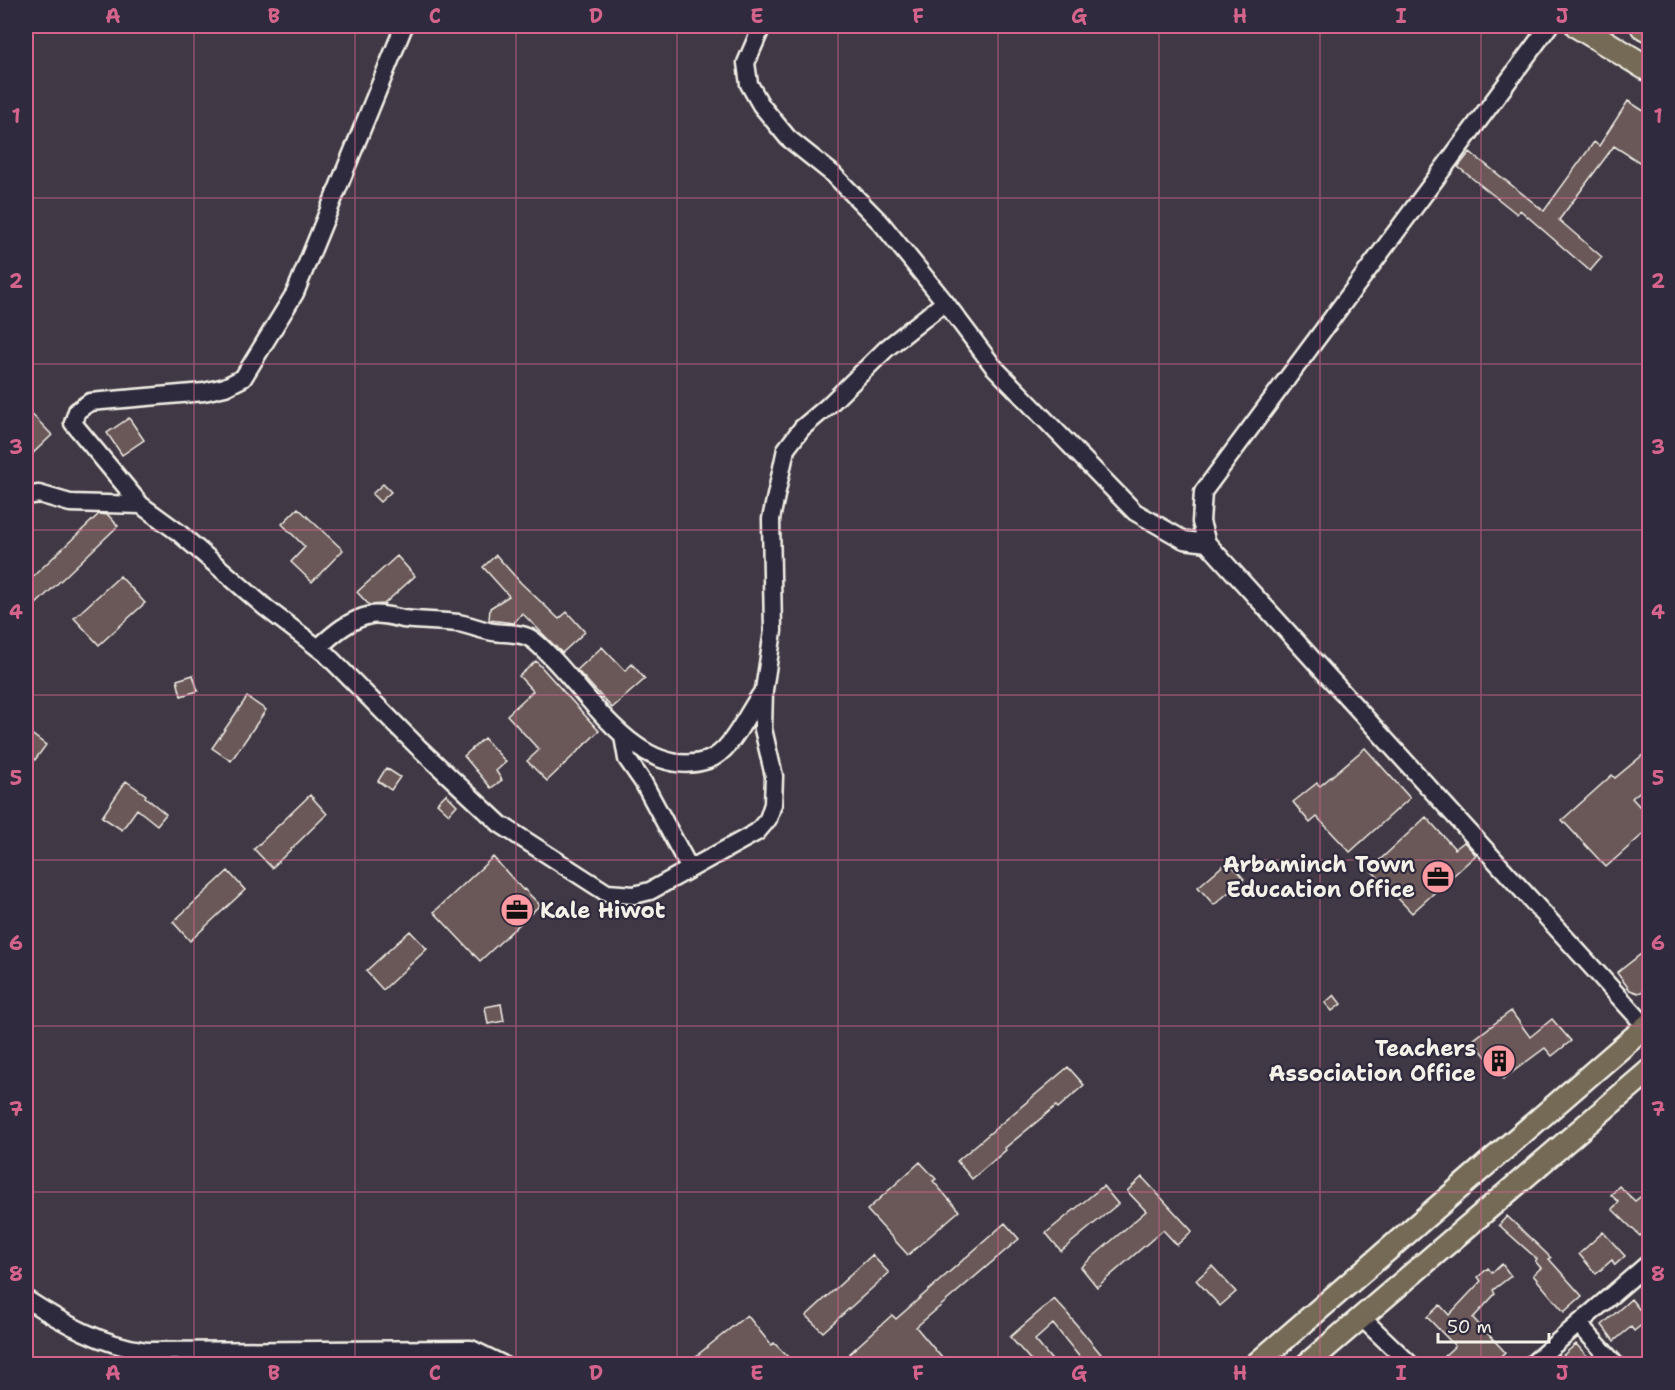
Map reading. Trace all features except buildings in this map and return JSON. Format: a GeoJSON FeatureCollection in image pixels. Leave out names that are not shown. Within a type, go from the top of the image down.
{"type":"FeatureCollection","features":[{"type":"Feature","properties":{"kind":"highway"},"geometry":{"type":"LineString","coordinates":[[1578,26],[1650,70]]}},
{"type":"Feature","properties":{"kind":"highway"},"geometry":{"type":"LineString","coordinates":[[1643,26],[1650,30]]}},
{"type":"Feature","properties":{"kind":"main road"},"geometry":{"type":"LineString","coordinates":[[1256,1365],[1648,1027]]}},
{"type":"Feature","properties":{"kind":"main road"},"geometry":{"type":"LineString","coordinates":[[1307,1365],[1650,1070]]}},
{"type":"Feature","properties":{"kind":"street"},"geometry":{"type":"LineString","coordinates":[[404,26],[295,293],[243,378],[225,387],[204,392],[90,402],[77,411],[73,423],[141,506],[178,532],[266,608],[318,648],[500,824],[607,893],[634,895],[650,891],[757,832],[768,819],[773,804],[774,776],[763,729],[764,690],[773,631],[771,519],[786,449],[802,428],[887,348],[945,302]]}},
{"type":"Feature","properties":{"kind":"street"},"geometry":{"type":"LineString","coordinates":[[762,26],[746,63],[749,84],[761,105],[788,138],[833,174],[882,224],[993,366],[1135,512],[1184,540],[1207,543]]}},
{"type":"Feature","properties":{"kind":"street"},"geometry":{"type":"LineString","coordinates":[[1550,26],[1203,492],[1201,522],[1207,543],[1648,1027]]}},
{"type":"Feature","properties":{"kind":"street"},"geometry":{"type":"LineString","coordinates":[[26,496],[39,494],[70,503],[141,506]]}},
{"type":"Feature","properties":{"kind":"street"},"geometry":{"type":"LineString","coordinates":[[318,648],[341,628],[372,615],[459,623],[530,638],[544,650],[590,704],[623,736],[653,754],[672,762],[687,764],[709,760],[722,751],[734,738],[764,690]]}},
{"type":"Feature","properties":{"kind":"street"},"geometry":{"type":"LineString","coordinates":[[623,736],[627,759],[643,782],[690,869]]}},
{"type":"Feature","properties":{"kind":"street"},"geometry":{"type":"LineString","coordinates":[[1532,1365],[1650,1262]]}},
{"type":"Feature","properties":{"kind":"street"},"geometry":{"type":"LineString","coordinates":[[26,1299],[68,1326],[124,1348],[135,1350],[471,1349],[502,1365]]}},
{"type":"Feature","properties":{"kind":"street"},"geometry":{"type":"LineString","coordinates":[[1362,1318],[1410,1365]]}},
{"type":"Feature","properties":{"kind":"street"},"geometry":{"type":"LineString","coordinates":[[1579,1324],[1615,1365]]}},
{"type":"Feature","properties":{"kind":"place","name":"Arbaminch Town Education Office"},"geometry":{"type":"Point","coordinates":[1438,877]}},
{"type":"Feature","properties":{"kind":"place","name":"Kale Hiwot"},"geometry":{"type":"Point","coordinates":[517,910]}},
{"type":"Feature","properties":{"kind":"place","name":"Teachers Association Office"},"geometry":{"type":"Point","coordinates":[1499,1061]}}]}
